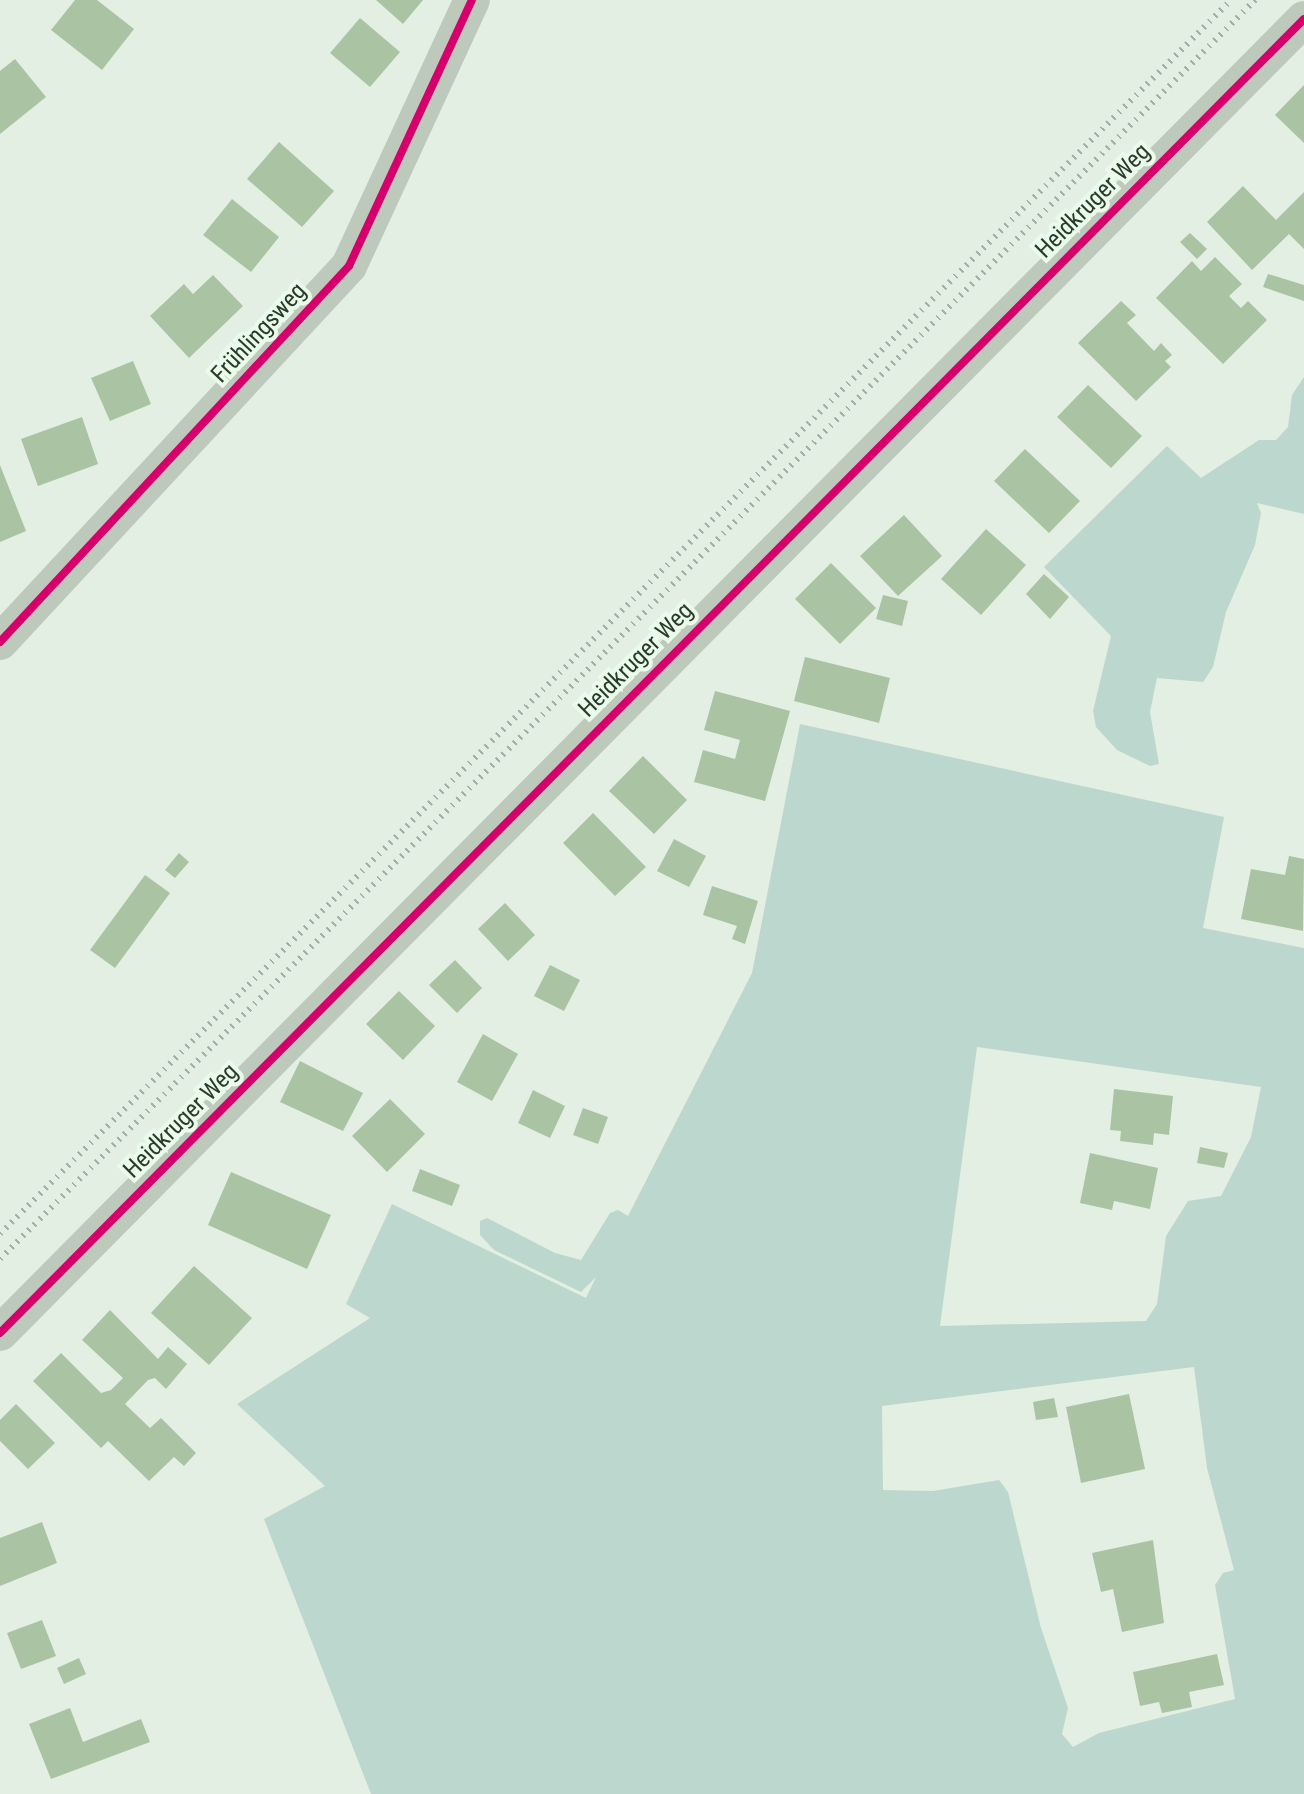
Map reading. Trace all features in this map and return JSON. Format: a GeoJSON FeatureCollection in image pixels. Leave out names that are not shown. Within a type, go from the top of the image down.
{"type":"FeatureCollection","features":[{"type":"Feature","properties":{"kind":"street","name":"Frühlingsweg"},"geometry":{"type":"LineString","coordinates":[[0,642],[349,266],[472,0]]}},
{"type":"Feature","properties":{"kind":"street","name":"Heidkruger Weg"},"geometry":{"type":"LineString","coordinates":[[0,1333],[1304,19]]}},
{"type":"Feature","properties":{"kind":"shaded area"},"geometry":{"type":"Polygon","coordinates":[[[1304,377],[1304,514],[1257,503],[1261,513],[1255,545],[1226,612],[1213,667],[1203,682],[1157,678],[1150,712],[1159,764],[1150,766],[1117,750],[1096,727],[1093,711],[1111,636],[1044,567],[1167,446],[1201,478],[1259,440],[1276,440],[1288,427],[1292,395],[1304,377]]]}},
{"type":"Feature","properties":{"kind":"shaded area"},"geometry":{"type":"Polygon","coordinates":[[[800,724],[1224,817],[1203,928],[1304,948],[1304,1794],[371,1794],[264,1519],[325,1486],[237,1404],[370,1318],[346,1304],[392,1204],[586,1298],[596,1277],[581,1292],[494,1250],[480,1235],[480,1221],[487,1218],[555,1253],[581,1260],[610,1213],[618,1210],[628,1216],[752,973],[800,724]],[[977,1047],[940,1326],[1146,1321],[1157,1304],[1166,1236],[1188,1201],[1221,1196],[1251,1137],[1261,1087],[977,1047]],[[1194,1367],[882,1406],[883,1490],[933,1491],[999,1480],[1008,1492],[1041,1628],[1068,1708],[1062,1734],[1073,1747],[1099,1733],[1235,1699],[1215,1585],[1223,1573],[1234,1570],[1207,1468],[1194,1367]]]}},
{"type":"Feature","properties":{"kind":"building"},"geometry":{"type":"Polygon","coordinates":[[[75,0],[97,0],[134,29],[102,70],[51,30],[75,0]]]}},
{"type":"Feature","properties":{"kind":"building"},"geometry":{"type":"Polygon","coordinates":[[[376,0],[423,0],[403,24],[376,0]]]}},
{"type":"Feature","properties":{"kind":"building"},"geometry":{"type":"Polygon","coordinates":[[[360,18],[400,52],[370,87],[330,53],[360,18]]]}},
{"type":"Feature","properties":{"kind":"building"},"geometry":{"type":"Polygon","coordinates":[[[15,59],[46,97],[0,134],[0,71],[15,59]]]}},
{"type":"Feature","properties":{"kind":"building"},"geometry":{"type":"Polygon","coordinates":[[[1304,85],[1304,143],[1275,115],[1304,85]]]}},
{"type":"Feature","properties":{"kind":"building"},"geometry":{"type":"Polygon","coordinates":[[[279,142],[334,191],[302,227],[247,179],[279,142]]]}},
{"type":"Feature","properties":{"kind":"building"},"geometry":{"type":"Polygon","coordinates":[[[1243,186],[1276,220],[1304,192],[1304,249],[1289,234],[1252,270],[1207,222],[1243,186]]]}},
{"type":"Feature","properties":{"kind":"building"},"geometry":{"type":"Polygon","coordinates":[[[232,199],[279,237],[251,272],[203,235],[232,199]]]}},
{"type":"Feature","properties":{"kind":"building"},"geometry":{"type":"Polygon","coordinates":[[[1190,233],[1207,249],[1197,259],[1180,242],[1190,233]]]}},
{"type":"Feature","properties":{"kind":"building"},"geometry":{"type":"Polygon","coordinates":[[[1215,257],[1242,284],[1229,296],[1241,308],[1248,301],[1267,320],[1223,364],[1156,298],[1192,261],[1201,271],[1215,257]]]}},
{"type":"Feature","properties":{"kind":"building"},"geometry":{"type":"Polygon","coordinates":[[[1268,274],[1304,285],[1304,301],[1263,287],[1268,274]]]}},
{"type":"Feature","properties":{"kind":"building"},"geometry":{"type":"Polygon","coordinates":[[[213,275],[243,306],[189,358],[150,316],[184,284],[193,294],[213,275]]]}},
{"type":"Feature","properties":{"kind":"building"},"geometry":{"type":"Polygon","coordinates":[[[1121,301],[1136,315],[1127,323],[1154,351],[1161,343],[1172,355],[1165,361],[1171,367],[1136,401],[1078,343],[1121,301]]]}},
{"type":"Feature","properties":{"kind":"building"},"geometry":{"type":"Polygon","coordinates":[[[133,361],[151,404],[110,421],[91,378],[133,361]]]}},
{"type":"Feature","properties":{"kind":"building"},"geometry":{"type":"Polygon","coordinates":[[[1088,385],[1142,436],[1111,468],[1057,417],[1088,385]]]}},
{"type":"Feature","properties":{"kind":"building"},"geometry":{"type":"Polygon","coordinates":[[[82,417],[98,464],[38,486],[21,439],[82,417]]]}},
{"type":"Feature","properties":{"kind":"building"},"geometry":{"type":"Polygon","coordinates":[[[1025,449],[1080,501],[1049,533],[994,481],[1025,449]]]}},
{"type":"Feature","properties":{"kind":"building"},"geometry":{"type":"Polygon","coordinates":[[[0,465],[26,531],[0,542],[0,465]]]}},
{"type":"Feature","properties":{"kind":"building"},"geometry":{"type":"Polygon","coordinates":[[[904,515],[942,556],[898,596],[860,556],[904,515]]]}},
{"type":"Feature","properties":{"kind":"building"},"geometry":{"type":"Polygon","coordinates":[[[986,529],[1026,565],[981,615],[941,579],[986,529]]]}},
{"type":"Feature","properties":{"kind":"building"},"geometry":{"type":"Polygon","coordinates":[[[831,563],[876,608],[840,644],[795,599],[831,563]]]}},
{"type":"Feature","properties":{"kind":"building"},"geometry":{"type":"Polygon","coordinates":[[[1044,574],[1069,597],[1050,619],[1026,594],[1044,574]]]}},
{"type":"Feature","properties":{"kind":"building"},"geometry":{"type":"Polygon","coordinates":[[[883,595],[908,601],[902,626],[876,619],[883,595]]]}},
{"type":"Feature","properties":{"kind":"building"},"geometry":{"type":"Polygon","coordinates":[[[805,657],[890,678],[879,723],[794,701],[805,657]]]}},
{"type":"Feature","properties":{"kind":"building"},"geometry":{"type":"Polygon","coordinates":[[[715,691],[790,711],[765,801],[694,782],[703,750],[735,759],[740,740],[704,730],[715,691]]]}},
{"type":"Feature","properties":{"kind":"building"},"geometry":{"type":"Polygon","coordinates":[[[643,756],[687,800],[654,834],[609,791],[643,756]]]}},
{"type":"Feature","properties":{"kind":"building"},"geometry":{"type":"Polygon","coordinates":[[[593,813],[646,867],[615,896],[563,843],[593,813]]]}},
{"type":"Feature","properties":{"kind":"building"},"geometry":{"type":"Polygon","coordinates":[[[674,839],[706,856],[689,887],[657,871],[674,839]]]}},
{"type":"Feature","properties":{"kind":"building"},"geometry":{"type":"Polygon","coordinates":[[[179,853],[189,862],[175,878],[165,870],[179,853]]]}},
{"type":"Feature","properties":{"kind":"building"},"geometry":{"type":"Polygon","coordinates":[[[1289,856],[1304,859],[1303,931],[1241,919],[1251,869],[1285,875],[1289,856]]]}},
{"type":"Feature","properties":{"kind":"building"},"geometry":{"type":"Polygon","coordinates":[[[145,875],[170,893],[115,968],[90,950],[145,875]]]}},
{"type":"Feature","properties":{"kind":"building"},"geometry":{"type":"Polygon","coordinates":[[[712,886],[758,901],[745,944],[732,939],[737,926],[703,915],[712,886]]]}},
{"type":"Feature","properties":{"kind":"building"},"geometry":{"type":"Polygon","coordinates":[[[505,903],[535,935],[508,961],[478,929],[505,903]]]}},
{"type":"Feature","properties":{"kind":"building"},"geometry":{"type":"Polygon","coordinates":[[[455,960],[482,988],[457,1013],[429,985],[455,960]]]}},
{"type":"Feature","properties":{"kind":"building"},"geometry":{"type":"Polygon","coordinates":[[[550,965],[580,980],[564,1011],[534,996],[550,965]]]}},
{"type":"Feature","properties":{"kind":"building"},"geometry":{"type":"Polygon","coordinates":[[[399,991],[435,1026],[403,1060],[366,1024],[399,991]]]}},
{"type":"Feature","properties":{"kind":"building"},"geometry":{"type":"Polygon","coordinates":[[[483,1034],[518,1054],[492,1101],[457,1082],[483,1034]]]}},
{"type":"Feature","properties":{"kind":"building"},"geometry":{"type":"Polygon","coordinates":[[[300,1061],[363,1093],[343,1131],[280,1102],[300,1061]]]}},
{"type":"Feature","properties":{"kind":"building"},"geometry":{"type":"Polygon","coordinates":[[[1114,1089],[1173,1096],[1169,1135],[1154,1133],[1153,1145],[1120,1141],[1121,1131],[1110,1130],[1114,1089]]]}},
{"type":"Feature","properties":{"kind":"building"},"geometry":{"type":"Polygon","coordinates":[[[533,1090],[565,1106],[550,1138],[518,1123],[533,1090]]]}},
{"type":"Feature","properties":{"kind":"building"},"geometry":{"type":"Polygon","coordinates":[[[390,1099],[425,1134],[387,1172],[352,1136],[390,1099]]]}},
{"type":"Feature","properties":{"kind":"building"},"geometry":{"type":"Polygon","coordinates":[[[583,1108],[608,1117],[598,1144],[573,1135],[583,1108]]]}},
{"type":"Feature","properties":{"kind":"building"},"geometry":{"type":"Polygon","coordinates":[[[1200,1147],[1228,1153],[1224,1168],[1197,1163],[1200,1147]]]}},
{"type":"Feature","properties":{"kind":"building"},"geometry":{"type":"Polygon","coordinates":[[[1090,1153],[1158,1168],[1150,1209],[1114,1201],[1112,1210],[1080,1203],[1090,1153]]]}},
{"type":"Feature","properties":{"kind":"building"},"geometry":{"type":"Polygon","coordinates":[[[420,1169],[460,1185],[452,1206],[412,1191],[420,1169]]]}},
{"type":"Feature","properties":{"kind":"building"},"geometry":{"type":"Polygon","coordinates":[[[231,1172],[331,1215],[307,1269],[208,1225],[231,1172]]]}},
{"type":"Feature","properties":{"kind":"building"},"geometry":{"type":"Polygon","coordinates":[[[194,1266],[252,1318],[209,1365],[151,1313],[194,1266]]]}},
{"type":"Feature","properties":{"kind":"building"},"geometry":{"type":"Polygon","coordinates":[[[110,1310],[158,1359],[168,1347],[187,1364],[166,1389],[155,1378],[148,1380],[125,1404],[150,1428],[161,1418],[196,1453],[184,1466],[174,1457],[149,1481],[108,1441],[101,1448],[33,1381],[61,1353],[101,1393],[111,1390],[123,1378],[82,1340],[110,1310]]]}},
{"type":"Feature","properties":{"kind":"building"},"geometry":{"type":"Polygon","coordinates":[[[1129,1394],[1145,1469],[1081,1483],[1066,1407],[1129,1394]]]}},
{"type":"Feature","properties":{"kind":"building"},"geometry":{"type":"Polygon","coordinates":[[[1054,1398],[1058,1417],[1036,1420],[1033,1402],[1054,1398]]]}},
{"type":"Feature","properties":{"kind":"building"},"geometry":{"type":"Polygon","coordinates":[[[16,1404],[55,1443],[28,1469],[0,1441],[0,1420],[16,1404]]]}},
{"type":"Feature","properties":{"kind":"building"},"geometry":{"type":"Polygon","coordinates":[[[42,1522],[57,1563],[0,1586],[0,1538],[42,1522]]]}},
{"type":"Feature","properties":{"kind":"building"},"geometry":{"type":"Polygon","coordinates":[[[1153,1540],[1164,1623],[1122,1632],[1113,1589],[1101,1592],[1092,1553],[1153,1540]]]}},
{"type":"Feature","properties":{"kind":"building"},"geometry":{"type":"Polygon","coordinates":[[[42,1620],[56,1656],[21,1669],[7,1633],[42,1620]]]}},
{"type":"Feature","properties":{"kind":"building"},"geometry":{"type":"Polygon","coordinates":[[[1217,1654],[1224,1685],[1189,1692],[1192,1707],[1162,1713],[1159,1702],[1140,1706],[1133,1672],[1217,1654]]]}},
{"type":"Feature","properties":{"kind":"building"},"geometry":{"type":"Polygon","coordinates":[[[79,1658],[86,1674],[64,1684],[57,1668],[79,1658]]]}},
{"type":"Feature","properties":{"kind":"building"},"geometry":{"type":"Polygon","coordinates":[[[70,1708],[83,1742],[141,1719],[150,1742],[51,1779],[29,1724],[70,1708]]]}},
{"type":"Feature","properties":{"kind":"railway"},"geometry":{"type":"LineString","coordinates":[[0,1234],[1231,0]]}},
{"type":"Feature","properties":{"kind":"railway"},"geometry":{"type":"LineString","coordinates":[[0,1259],[1255,0]]}},
{"type":"Feature","properties":{"kind":"cycle path"},"geometry":{"type":"LineString","coordinates":[[0,642],[349,266],[472,0]]}},
{"type":"Feature","properties":{"kind":"cycle path"},"geometry":{"type":"LineString","coordinates":[[0,1333],[1304,19]]}}]}
